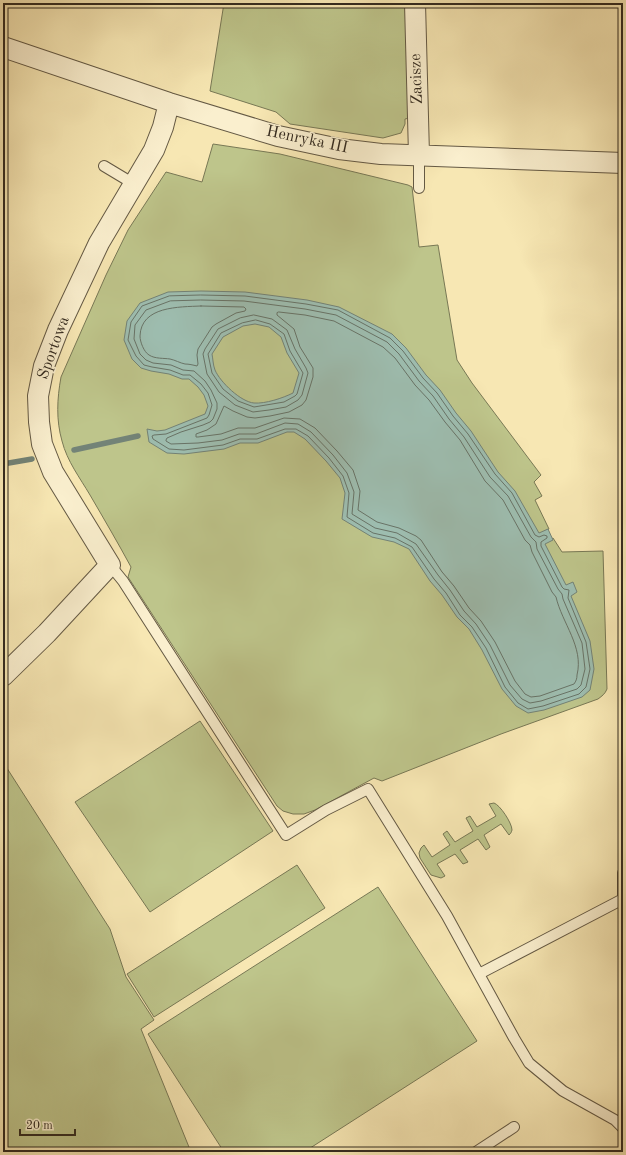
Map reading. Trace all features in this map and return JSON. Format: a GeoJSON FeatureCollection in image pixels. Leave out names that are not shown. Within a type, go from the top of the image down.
{"type":"FeatureCollection","features":[{"type":"Feature","properties":{"kind":"street","name":"Zacisze"},"geometry":{"type":"LineString","coordinates":[[415,3],[419,155]]}},
{"type":"Feature","properties":{"kind":"street","name":"Henryka III"},"geometry":{"type":"LineString","coordinates":[[3,47],[169,103],[278,136],[332,147],[381,154],[623,163]]}},
{"type":"Feature","properties":{"kind":"street","name":"Sportowa"},"geometry":{"type":"LineString","coordinates":[[110,565],[53,472],[42,444],[38,396],[44,366],[58,330],[99,243],[154,150],[163,127],[169,103]]}},
{"type":"Feature","properties":{"kind":"street"},"geometry":{"type":"LineString","coordinates":[[3,676],[110,565]]}},
{"type":"Feature","properties":{"kind":"lane"},"geometry":{"type":"LineString","coordinates":[[419,155],[419,188]]}},
{"type":"Feature","properties":{"kind":"lane"},"geometry":{"type":"LineString","coordinates":[[104,166],[134,184]]}},
{"type":"Feature","properties":{"kind":"lane"},"geometry":{"type":"LineString","coordinates":[[110,565],[123,581],[286,835],[326,810],[368,789],[447,916],[529,1063],[563,1091],[615,1120],[623,1128]]}},
{"type":"Feature","properties":{"kind":"lane"},"geometry":{"type":"LineString","coordinates":[[479,974],[623,899],[623,873]]}},
{"type":"Feature","properties":{"kind":"lane"},"geometry":{"type":"LineString","coordinates":[[476,1152],[514,1127]]}},
{"type":"Feature","properties":{"kind":"green space"},"geometry":{"type":"Polygon","coordinates":[[[224,3],[408,3],[414,117],[405,119],[405,124],[401,133],[383,138],[290,124],[276,112],[210,91],[224,3]]]}},
{"type":"Feature","properties":{"kind":"green space"},"geometry":{"type":"Polygon","coordinates":[[[213,144],[280,154],[412,187],[419,247],[438,245],[457,360],[472,383],[541,475],[534,482],[542,496],[535,500],[549,529],[539,534],[544,543],[553,538],[562,552],[603,551],[607,689],[602,696],[598,699],[501,734],[382,781],[374,778],[315,810],[304,814],[293,814],[283,811],[277,806],[128,577],[131,567],[70,462],[60,433],[58,401],[61,377],[106,275],[128,230],[166,172],[202,182],[213,144]]]}},
{"type":"Feature","properties":{"kind":"green space"},"geometry":{"type":"Polygon","coordinates":[[[200,721],[273,831],[150,912],[75,802],[200,721]]]}},
{"type":"Feature","properties":{"kind":"green space"},"geometry":{"type":"Polygon","coordinates":[[[3,762],[110,929],[126,977],[154,1020],[141,1029],[191,1152],[3,1152],[3,762]]]}},
{"type":"Feature","properties":{"kind":"green space"},"geometry":{"type":"Polygon","coordinates":[[[494,803],[508,819],[512,830],[510,834],[509,835],[501,824],[484,835],[490,847],[486,850],[478,839],[460,850],[468,862],[463,864],[455,854],[437,864],[445,876],[441,878],[431,875],[420,858],[419,853],[421,848],[424,845],[432,857],[450,845],[443,834],[447,831],[455,842],[473,831],[466,818],[470,816],[477,827],[496,816],[489,804],[494,803]]]}},
{"type":"Feature","properties":{"kind":"green space"},"geometry":{"type":"Polygon","coordinates":[[[297,865],[325,908],[154,1017],[127,974],[297,865]]]}},
{"type":"Feature","properties":{"kind":"green space"},"geometry":{"type":"Polygon","coordinates":[[[378,887],[477,1041],[304,1152],[224,1152],[148,1034],[378,887]]]}},
{"type":"Feature","properties":{"kind":"water"},"geometry":{"type":"Polygon","coordinates":[[[168,292],[245,292],[307,300],[339,307],[392,334],[406,348],[471,431],[498,472],[515,491],[539,533],[548,529],[553,540],[545,544],[566,585],[573,582],[577,592],[571,596],[590,641],[594,669],[590,690],[582,697],[544,710],[528,713],[516,706],[502,689],[482,650],[469,629],[457,617],[442,595],[430,581],[409,549],[394,542],[372,537],[342,519],[345,493],[340,478],[305,439],[294,432],[287,432],[258,443],[240,443],[224,449],[184,454],[167,453],[149,442],[147,429],[157,431],[165,430],[205,414],[208,406],[204,395],[189,379],[182,379],[169,374],[141,368],[132,359],[124,340],[127,321],[140,303],[168,292]],[[255,324],[243,326],[223,337],[212,354],[215,370],[221,380],[237,395],[249,402],[269,402],[293,393],[299,373],[287,353],[281,337],[269,327],[255,324]]]}},
{"type":"Feature","properties":{"kind":"waterway"},"geometry":{"type":"LineString","coordinates":[[74,450],[138,436]]}},
{"type":"Feature","properties":{"kind":"waterway"},"geometry":{"type":"LineString","coordinates":[[3,464],[32,459]]}}]}
